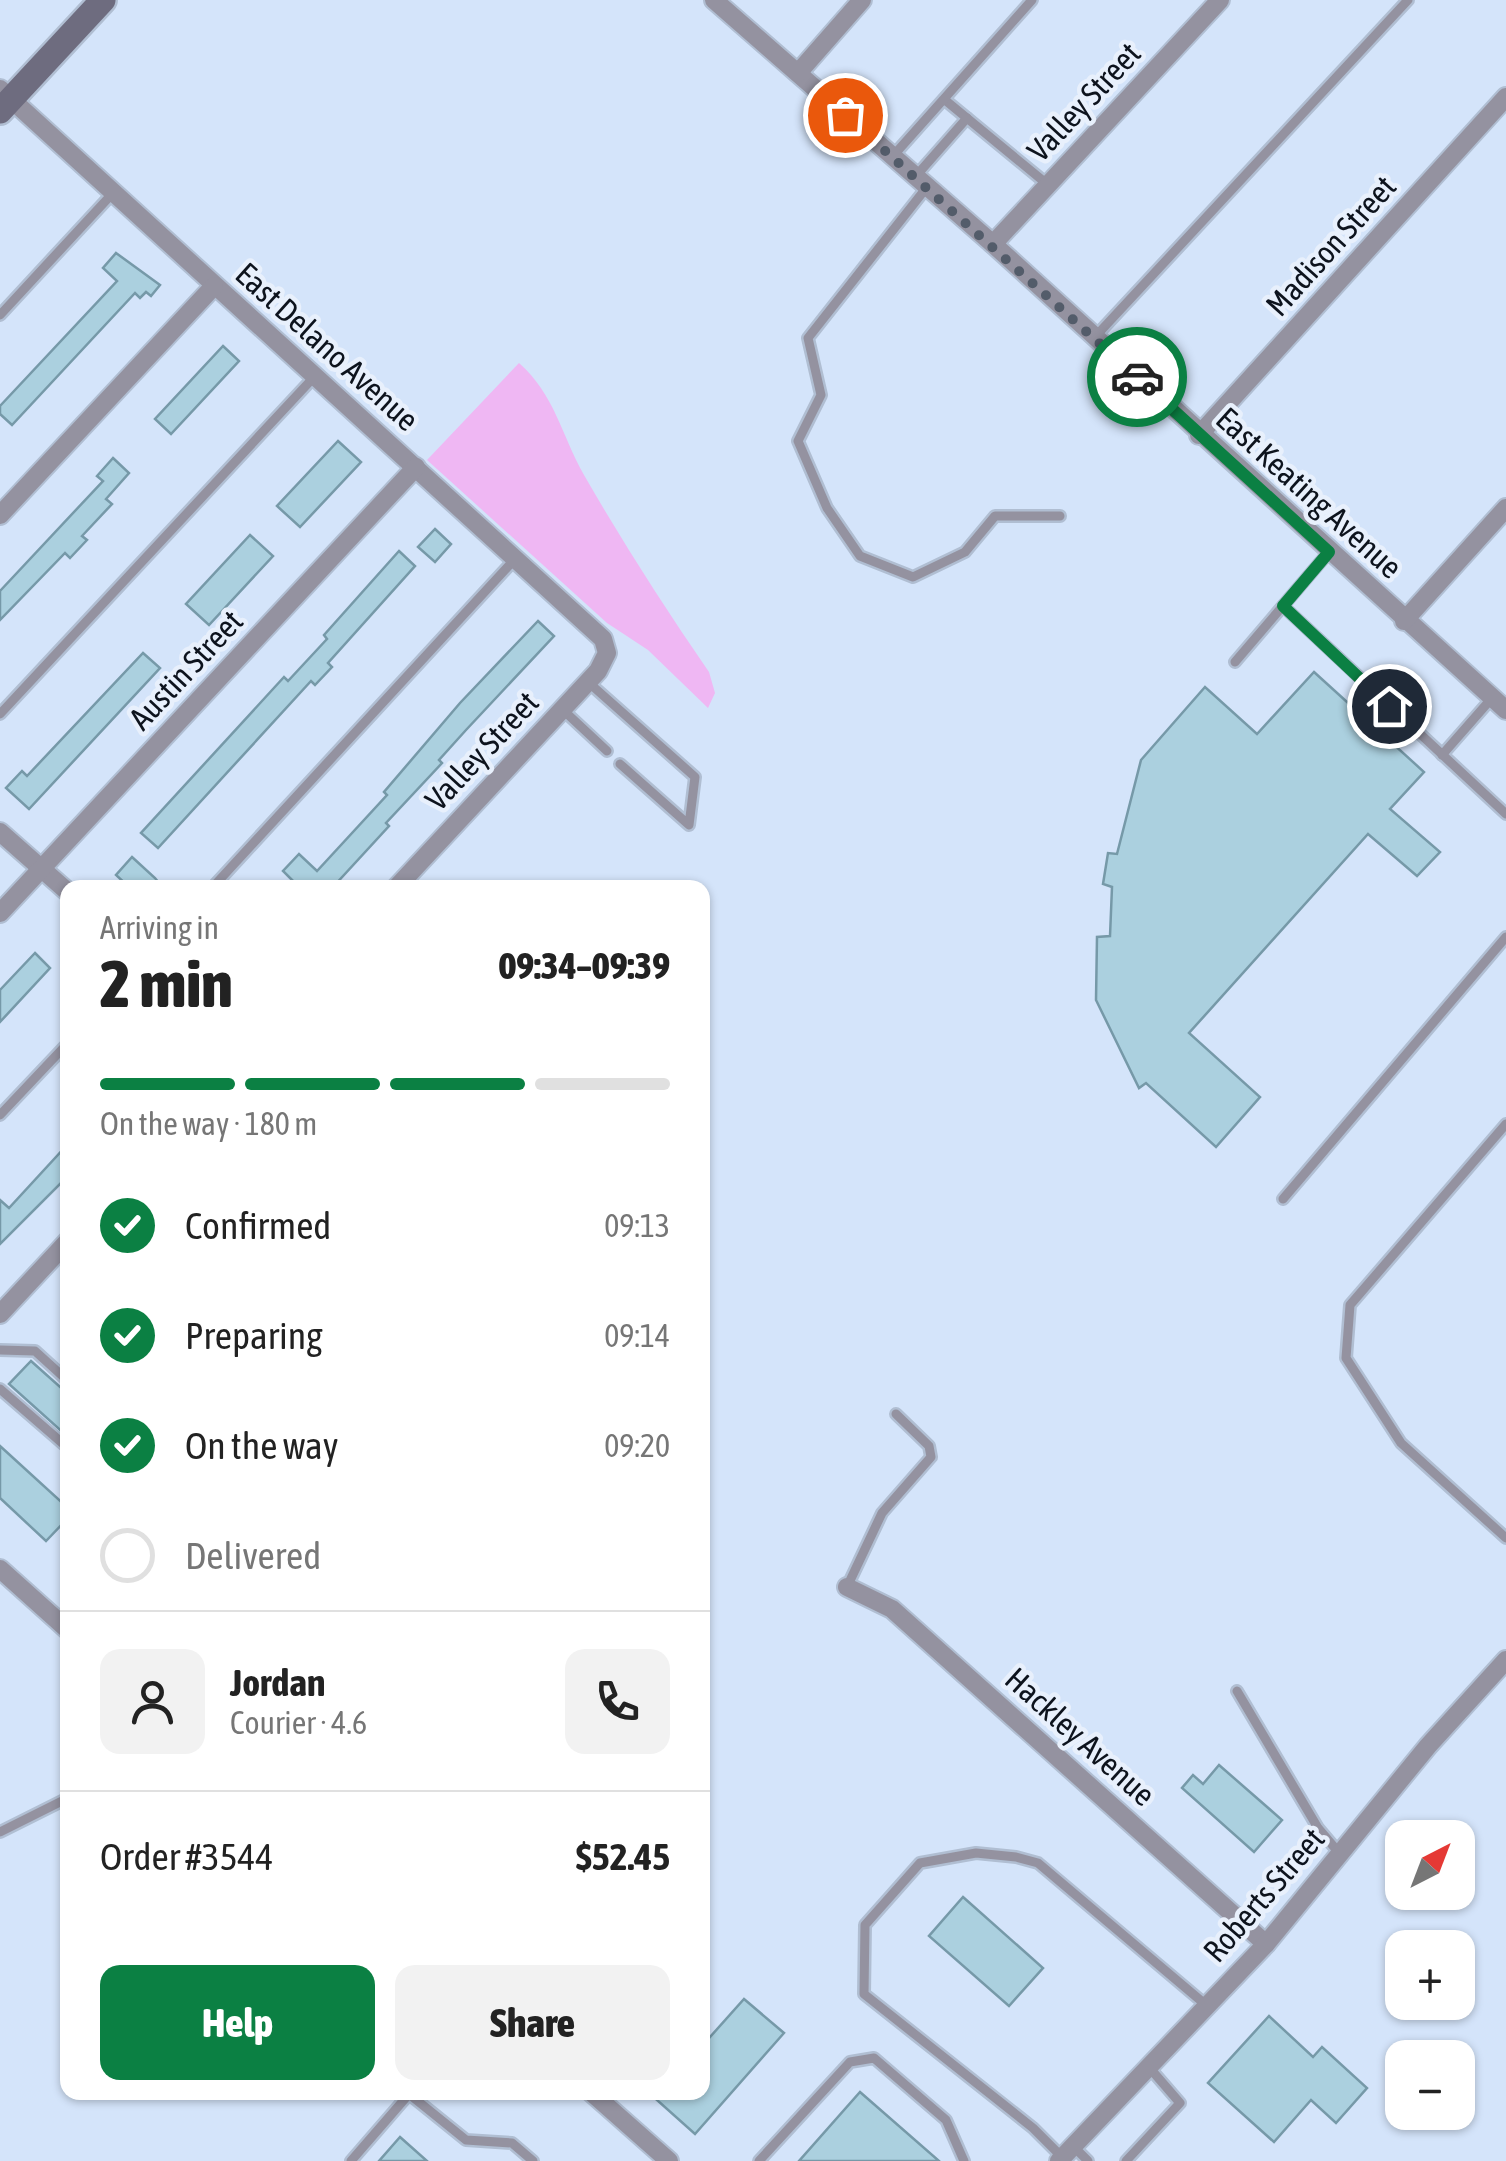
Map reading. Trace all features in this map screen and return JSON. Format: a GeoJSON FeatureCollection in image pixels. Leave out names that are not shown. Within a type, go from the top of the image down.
{"type":"FeatureCollection","features":[{"type":"Feature","properties":{"kind":"main road"},"geometry":{"type":"LineString","coordinates":[[3,100],[102,0]]}},
{"type":"Feature","properties":{"kind":"street","name":"East Keating Avenue"},"geometry":{"type":"LineString","coordinates":[[714,0],[992,244],[1499,704]]}},
{"type":"Feature","properties":{"kind":"street"},"geometry":{"type":"LineString","coordinates":[[798,73],[862,0]]}},
{"type":"Feature","properties":{"kind":"street","name":"Valley Street"},"geometry":{"type":"LineString","coordinates":[[992,244],[1220,0]]}},
{"type":"Feature","properties":{"kind":"street","name":"Madison Street"},"geometry":{"type":"LineString","coordinates":[[1200,435],[1506,98]]}},
{"type":"Feature","properties":{"kind":"street","name":"East Delano Avenue"},"geometry":{"type":"LineString","coordinates":[[3,100],[517,557],[598,632],[607,653]]}},
{"type":"Feature","properties":{"kind":"street"},"geometry":{"type":"LineString","coordinates":[[0,516],[214,286]]}},
{"type":"Feature","properties":{"kind":"street","name":"Austin Street"},"geometry":{"type":"LineString","coordinates":[[0,913],[416,467]]}},
{"type":"Feature","properties":{"kind":"street"},"geometry":{"type":"LineString","coordinates":[[1404,621],[1506,508]]}},
{"type":"Feature","properties":{"kind":"street","name":"Valley Street"},"geometry":{"type":"LineString","coordinates":[[403,880],[588,682],[607,653]]}},
{"type":"Feature","properties":{"kind":"street"},"geometry":{"type":"LineString","coordinates":[[0,832],[60,885]]}},
{"type":"Feature","properties":{"kind":"street"},"geometry":{"type":"LineString","coordinates":[[0,1314],[60,1250]]}},
{"type":"Feature","properties":{"kind":"street"},"geometry":{"type":"LineString","coordinates":[[0,1569],[60,1623]]}},
{"type":"Feature","properties":{"kind":"street","name":"Hackley Avenue"},"geometry":{"type":"LineString","coordinates":[[847,1587],[892,1609],[1266,1944]]}},
{"type":"Feature","properties":{"kind":"street","name":"Roberts Street"},"geometry":{"type":"LineString","coordinates":[[1065,2155],[1266,1944],[1506,1660]]}},
{"type":"Feature","properties":{"kind":"street"},"geometry":{"type":"LineString","coordinates":[[600,2100],[669,2161]]}},
{"type":"Feature","properties":{"kind":"lane"},"geometry":{"type":"LineString","coordinates":[[892,156],[1032,0]]}},
{"type":"Feature","properties":{"kind":"lane"},"geometry":{"type":"LineString","coordinates":[[1094,338],[1408,0]]}},
{"type":"Feature","properties":{"kind":"lane"},"geometry":{"type":"LineString","coordinates":[[945,100],[1048,184]]}},
{"type":"Feature","properties":{"kind":"lane"},"geometry":{"type":"LineString","coordinates":[[967,118],[808,338],[821,396],[798,441],[827,508],[860,556],[913,577],[965,552],[995,516],[1060,516]]}},
{"type":"Feature","properties":{"kind":"lane"},"geometry":{"type":"LineString","coordinates":[[0,315],[112,194]]}},
{"type":"Feature","properties":{"kind":"lane"},"geometry":{"type":"LineString","coordinates":[[0,714],[315,376]]}},
{"type":"Feature","properties":{"kind":"lane"},"geometry":{"type":"LineString","coordinates":[[1235,662],[1329,552]]}},
{"type":"Feature","properties":{"kind":"lane"},"geometry":{"type":"LineString","coordinates":[[219,880],[517,557]]}},
{"type":"Feature","properties":{"kind":"lane"},"geometry":{"type":"LineString","coordinates":[[1283,606],[1506,814]]}},
{"type":"Feature","properties":{"kind":"lane"},"geometry":{"type":"LineString","coordinates":[[588,682],[695,777],[689,825],[620,764]]}},
{"type":"Feature","properties":{"kind":"lane"},"geometry":{"type":"LineString","coordinates":[[1442,755],[1499,704]]}},
{"type":"Feature","properties":{"kind":"lane"},"geometry":{"type":"LineString","coordinates":[[562,709],[608,751]]}},
{"type":"Feature","properties":{"kind":"lane"},"geometry":{"type":"LineString","coordinates":[[1282,1200],[1506,937]]}},
{"type":"Feature","properties":{"kind":"lane"},"geometry":{"type":"LineString","coordinates":[[0,1115],[60,1051]]}},
{"type":"Feature","properties":{"kind":"lane"},"geometry":{"type":"LineString","coordinates":[[1506,1124],[1350,1305],[1346,1358],[1401,1443],[1506,1538]]}},
{"type":"Feature","properties":{"kind":"lane"},"geometry":{"type":"LineString","coordinates":[[0,1350],[35,1351],[60,1374]]}},
{"type":"Feature","properties":{"kind":"lane"},"geometry":{"type":"LineString","coordinates":[[0,1389],[60,1441]]}},
{"type":"Feature","properties":{"kind":"lane"},"geometry":{"type":"LineString","coordinates":[[847,1587],[882,1513],[931,1457],[930,1446],[896,1414]]}},
{"type":"Feature","properties":{"kind":"lane"},"geometry":{"type":"LineString","coordinates":[[1237,1691],[1318,1828],[1340,1854]]}},
{"type":"Feature","properties":{"kind":"lane"},"geometry":{"type":"LineString","coordinates":[[0,1832],[60,1802]]}},
{"type":"Feature","properties":{"kind":"lane"},"geometry":{"type":"LineString","coordinates":[[1088,2161],[1065,2155],[864,1994],[865,1925],[920,1863],[976,1853],[1038,1863],[1206,2006]]}},
{"type":"Feature","properties":{"kind":"lane"},"geometry":{"type":"LineString","coordinates":[[759,2161],[850,2062],[874,2058],[946,2120],[964,2161]]}},
{"type":"Feature","properties":{"kind":"lane"},"geometry":{"type":"LineString","coordinates":[[1126,2161],[1180,2103],[1148,2066]]}},
{"type":"Feature","properties":{"kind":"lane"},"geometry":{"type":"LineString","coordinates":[[350,2161],[403,2100]]}},
{"type":"Feature","properties":{"kind":"lane"},"geometry":{"type":"LineString","coordinates":[[416,2100],[466,2140],[512,2143],[533,2161]]}},
{"type":"Feature","properties":{"kind":"shaded area"},"geometry":{"type":"Polygon","coordinates":[[[519,363],[541,388],[599,500],[709,672],[715,693],[708,708],[648,650],[607,623],[427,460],[519,363]]]}},
{"type":"Feature","properties":{"kind":"building"},"geometry":{"type":"Polygon","coordinates":[[[116,253],[160,285],[151,296],[146,292],[140,298],[135,293],[12,425],[0,414],[0,406],[117,281],[103,268],[116,253]]]}},
{"type":"Feature","properties":{"kind":"building"},"geometry":{"type":"Polygon","coordinates":[[[223,346],[239,361],[171,434],[155,419],[223,346]]]}},
{"type":"Feature","properties":{"kind":"building"},"geometry":{"type":"Polygon","coordinates":[[[338,441],[361,462],[300,527],[277,506],[338,441]]]}},
{"type":"Feature","properties":{"kind":"building"},"geometry":{"type":"Polygon","coordinates":[[[113,458],[129,473],[106,499],[112,504],[82,536],[87,540],[70,558],[65,553],[0,620],[0,591],[103,481],[97,476],[113,458]]]}},
{"type":"Feature","properties":{"kind":"building"},"geometry":{"type":"Polygon","coordinates":[[[435,529],[451,544],[435,562],[418,547],[435,529]]]}},
{"type":"Feature","properties":{"kind":"building"},"geometry":{"type":"Polygon","coordinates":[[[250,535],[273,556],[209,625],[186,604],[250,535]]]}},
{"type":"Feature","properties":{"kind":"building"},"geometry":{"type":"Polygon","coordinates":[[[399,551],[415,566],[328,663],[332,667],[315,685],[311,681],[158,848],[141,833],[284,677],[288,681],[327,639],[324,635],[399,551]]]}},
{"type":"Feature","properties":{"kind":"building"},"geometry":{"type":"Polygon","coordinates":[[[538,621],[554,636],[439,760],[442,763],[339,880],[292,880],[283,871],[299,854],[317,871],[387,795],[384,792],[460,703],[538,621]]]}},
{"type":"Feature","properties":{"kind":"building"},"geometry":{"type":"Polygon","coordinates":[[[143,653],[160,668],[29,809],[6,788],[22,771],[27,776],[143,653]]]}},
{"type":"Feature","properties":{"kind":"building"},"geometry":{"type":"Polygon","coordinates":[[[1314,672],[1424,772],[1390,809],[1440,852],[1417,876],[1368,834],[1189,1033],[1260,1097],[1216,1147],[1146,1083],[1139,1088],[1096,1000],[1097,937],[1110,936],[1112,887],[1103,884],[1108,853],[1117,854],[1141,760],[1205,687],[1257,734],[1314,672]]]}},
{"type":"Feature","properties":{"kind":"building"},"geometry":{"type":"Polygon","coordinates":[[[132,857],[157,880],[121,880],[116,875],[132,857]]]}},
{"type":"Feature","properties":{"kind":"building"},"geometry":{"type":"Polygon","coordinates":[[[35,953],[50,968],[0,1022],[0,990],[35,953]]]}},
{"type":"Feature","properties":{"kind":"building"},"geometry":{"type":"Polygon","coordinates":[[[60,1153],[60,1184],[0,1244],[0,1200],[9,1208],[60,1153]]]}},
{"type":"Feature","properties":{"kind":"building"},"geometry":{"type":"Polygon","coordinates":[[[31,1361],[60,1387],[60,1430],[9,1384],[31,1361]]]}},
{"type":"Feature","properties":{"kind":"building"},"geometry":{"type":"Polygon","coordinates":[[[0,1446],[60,1501],[60,1526],[46,1541],[0,1498],[0,1446]]]}},
{"type":"Feature","properties":{"kind":"building"},"geometry":{"type":"Polygon","coordinates":[[[1219,1765],[1282,1820],[1254,1852],[1182,1788],[1193,1775],[1203,1784],[1219,1765]]]}},
{"type":"Feature","properties":{"kind":"building"},"geometry":{"type":"Polygon","coordinates":[[[963,1897],[1043,1968],[1009,2006],[929,1936],[963,1897]]]}},
{"type":"Feature","properties":{"kind":"building"},"geometry":{"type":"Polygon","coordinates":[[[744,1999],[784,2033],[695,2134],[657,2100],[710,2100],[710,2037],[744,1999]]]}},
{"type":"Feature","properties":{"kind":"building"},"geometry":{"type":"Polygon","coordinates":[[[1269,2016],[1313,2057],[1322,2047],[1367,2088],[1336,2123],[1311,2100],[1274,2142],[1208,2083],[1269,2016]]]}},
{"type":"Feature","properties":{"kind":"building"},"geometry":{"type":"Polygon","coordinates":[[[860,2092],[939,2161],[799,2161],[860,2092]]]}},
{"type":"Feature","properties":{"kind":"building"},"geometry":{"type":"Polygon","coordinates":[[[400,2137],[427,2161],[379,2161],[400,2137]]]}},
{"type":"Feature","properties":{"kind":"way so far"},"geometry":{"type":"LineString","coordinates":[[845,115],[1137,377]]}},
{"type":"Feature","properties":{"kind":"route"},"geometry":{"type":"LineString","coordinates":[[1137,377],[1329,552],[1283,606],[1389,706]]}}]}
